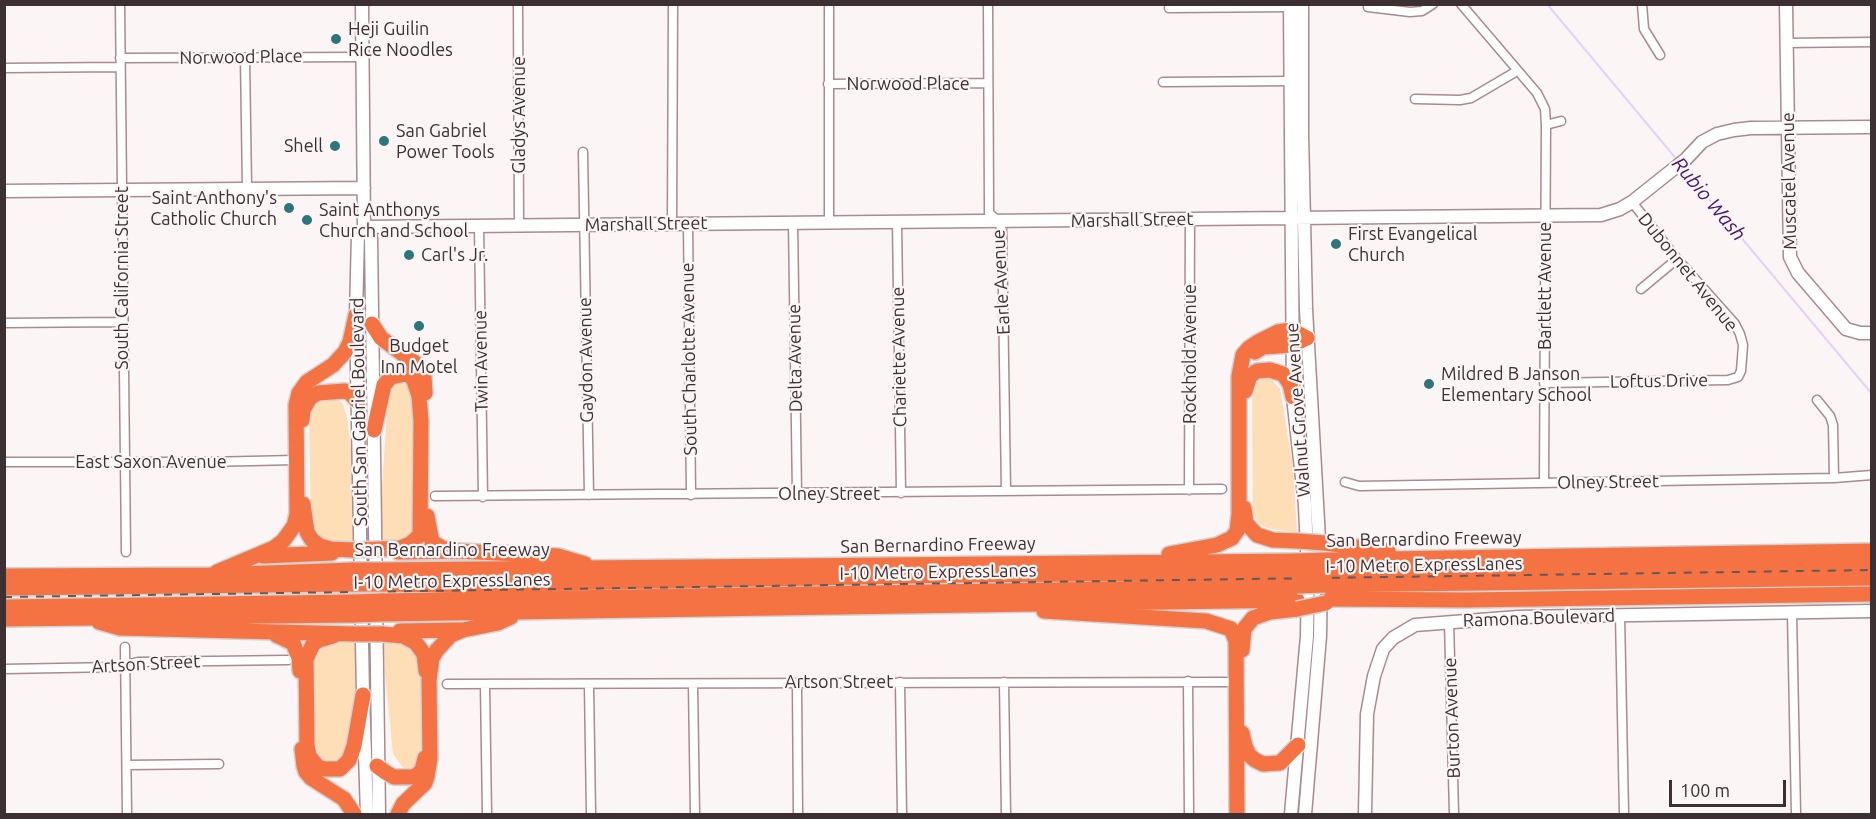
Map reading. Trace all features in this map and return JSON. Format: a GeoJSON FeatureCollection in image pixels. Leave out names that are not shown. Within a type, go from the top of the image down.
{"type":"FeatureCollection","features":[{"type":"Feature","properties":{"kind":"highway"},"geometry":{"type":"LineString","coordinates":[[209,575],[274,548],[283,541],[294,526],[297,514],[297,405],[299,393],[306,382],[333,365],[345,352],[350,342],[356,315]]}},
{"type":"Feature","properties":{"kind":"highway"},"geometry":{"type":"LineString","coordinates":[[372,324],[381,338],[412,360],[421,370],[425,389],[429,535],[437,545],[458,551]]}},
{"type":"Feature","properties":{"kind":"highway"},"geometry":{"type":"LineString","coordinates":[[1127,561],[1216,545],[1232,538],[1237,531],[1239,514],[1240,366],[1243,355],[1258,342],[1278,332],[1292,338]]}},
{"type":"Feature","properties":{"kind":"highway"},"geometry":{"type":"LineString","coordinates":[[1307,338],[1292,338],[1252,353],[1245,372],[1244,509],[1246,523],[1263,538],[1436,557]]}},
{"type":"Feature","properties":{"kind":"highway"},"geometry":{"type":"LineString","coordinates":[[1245,391],[1250,376],[1257,371],[1269,370],[1283,374],[1290,384],[1293,397]]}},
{"type":"Feature","properties":{"kind":"highway"},"geometry":{"type":"LineString","coordinates":[[251,557],[400,548],[410,544],[420,535],[421,421],[419,396],[413,378],[406,374],[391,376],[384,385],[374,430]]}},
{"type":"Feature","properties":{"kind":"highway"},"geometry":{"type":"LineString","coordinates":[[353,550],[320,546],[306,532],[303,515],[302,419],[303,410],[310,398],[318,393],[350,393],[358,402]]}},
{"type":"Feature","properties":{"kind":"highway"},"geometry":{"type":"LineString","coordinates":[[381,549],[400,552],[458,551],[558,556],[600,569]]}},
{"type":"Feature","properties":{"kind":"highway","name":"San Bernardino Freeway"},"geometry":{"type":"LineString","coordinates":[[1327,586],[1436,557],[1872,551]]}},
{"type":"Feature","properties":{"kind":"highway","name":"San Bernardino Freeway"},"geometry":{"type":"LineString","coordinates":[[4,576],[381,577],[600,569],[1127,561],[1297,586]]}},
{"type":"Feature","properties":{"kind":"highway","name":"I-10 Metro ExpressLanes"},"geometry":{"type":"LineString","coordinates":[[1327,586],[1872,563]]}},
{"type":"Feature","properties":{"kind":"highway","name":"I-10 Metro ExpressLanes"},"geometry":{"type":"LineString","coordinates":[[381,577],[457,585],[946,575],[1297,586]]}},
{"type":"Feature","properties":{"kind":"highway","name":"I-10 Metro ExpressLanes"},"geometry":{"type":"LineString","coordinates":[[4,588],[353,577]]}},
{"type":"Feature","properties":{"kind":"highway","name":"I-10 Metro ExpressLanes"},"geometry":{"type":"LineString","coordinates":[[4,607],[382,608],[1297,586],[1872,578]]}},
{"type":"Feature","properties":{"kind":"highway"},"geometry":{"type":"LineString","coordinates":[[1242,814],[1242,639],[1244,628],[1248,622],[1297,586],[1327,586]]}},
{"type":"Feature","properties":{"kind":"highway","name":"San Bernardino Freeway"},"geometry":{"type":"LineString","coordinates":[[382,608],[519,613],[1003,604],[1297,586],[1327,586],[1467,600],[1872,594]]}},
{"type":"Feature","properties":{"kind":"highway"},"geometry":{"type":"LineString","coordinates":[[1003,604],[1056,613],[1206,621],[1231,629],[1236,642],[1237,814]]}},
{"type":"Feature","properties":{"kind":"highway"},"geometry":{"type":"LineString","coordinates":[[4,619],[354,608]]}},
{"type":"Feature","properties":{"kind":"highway"},"geometry":{"type":"LineString","coordinates":[[382,634],[393,631],[463,630],[498,623],[519,613]]}},
{"type":"Feature","properties":{"kind":"highway"},"geometry":{"type":"LineString","coordinates":[[82,617],[120,628],[382,634],[411,639],[416,642],[424,654],[426,663],[425,764],[417,775],[394,777],[377,766]]}},
{"type":"Feature","properties":{"kind":"highway"},"geometry":{"type":"LineString","coordinates":[[398,814],[428,777],[430,759],[429,680],[432,658],[443,642],[463,630]]}},
{"type":"Feature","properties":{"kind":"highway"},"geometry":{"type":"LineString","coordinates":[[267,633],[289,640],[297,652],[300,666],[303,757],[306,772],[311,778],[344,799],[354,814]]}},
{"type":"Feature","properties":{"kind":"highway"},"geometry":{"type":"LineString","coordinates":[[354,634],[319,640],[309,650],[306,659],[307,745],[309,756],[318,767],[325,770],[340,770],[349,760],[354,746],[363,694]]}},
{"type":"Feature","properties":{"kind":"highway"},"geometry":{"type":"LineString","coordinates":[[1242,733],[1249,755],[1263,764],[1280,763],[1298,745]]}},
{"type":"Feature","properties":{"kind":"street","name":"South California Street"},"geometry":{"type":"LineString","coordinates":[[120,4],[126,552]]}},
{"type":"Feature","properties":{"kind":"street","name":"South San Gabriel Boulevard"},"geometry":{"type":"LineString","coordinates":[[362,4],[364,227],[358,234],[356,315],[367,814]]}},
{"type":"Feature","properties":{"kind":"street","name":"Gladys Avenue"},"geometry":{"type":"LineString","coordinates":[[518,4],[519,225]]}},
{"type":"Feature","properties":{"kind":"street"},"geometry":{"type":"LineString","coordinates":[[672,223],[673,4]]}},
{"type":"Feature","properties":{"kind":"street"},"geometry":{"type":"LineString","coordinates":[[829,4],[829,222]]}},
{"type":"Feature","properties":{"kind":"street","name":"Earle Avenue"},"geometry":{"type":"LineString","coordinates":[[988,4],[989,213],[998,221],[1002,230],[1006,492]]}},
{"type":"Feature","properties":{"kind":"street"},"geometry":{"type":"LineString","coordinates":[[1368,7],[1410,12],[1422,11],[1434,4]]}},
{"type":"Feature","properties":{"kind":"street","name":"Bartlett Avenue"},"geometry":{"type":"LineString","coordinates":[[1461,4],[1537,93],[1545,109],[1544,483]]}},
{"type":"Feature","properties":{"kind":"street"},"geometry":{"type":"LineString","coordinates":[[1642,4],[1644,29],[1660,55]]}},
{"type":"Feature","properties":{"kind":"street","name":"Muscatel Avenue"},"geometry":{"type":"LineString","coordinates":[[1786,4],[1790,247],[1793,264],[1842,325],[1853,332],[1872,333]]}},
{"type":"Feature","properties":{"kind":"street"},"geometry":{"type":"LineString","coordinates":[[1169,8],[1296,6]]}},
{"type":"Feature","properties":{"kind":"street","name":"Walnut Grove Avenue"},"geometry":{"type":"LineString","coordinates":[[1296,6],[1298,218],[1321,584],[1319,646],[1305,814]]}},
{"type":"Feature","properties":{"kind":"street"},"geometry":{"type":"LineString","coordinates":[[1786,43],[1872,42]]}},
{"type":"Feature","properties":{"kind":"street","name":"Norwood Place"},"geometry":{"type":"LineString","coordinates":[[4,68],[245,58],[363,57]]}},
{"type":"Feature","properties":{"kind":"street"},"geometry":{"type":"LineString","coordinates":[[245,58],[248,188]]}},
{"type":"Feature","properties":{"kind":"street"},"geometry":{"type":"LineString","coordinates":[[1415,99],[1460,100],[1471,98],[1517,71]]}},
{"type":"Feature","properties":{"kind":"street"},"geometry":{"type":"LineString","coordinates":[[1163,82],[1296,81]]}},
{"type":"Feature","properties":{"kind":"street","name":"Norwood Place"},"geometry":{"type":"LineString","coordinates":[[828,84],[987,83]]}},
{"type":"Feature","properties":{"kind":"street"},"geometry":{"type":"LineString","coordinates":[[1546,125],[1561,121]]}},
{"type":"Feature","properties":{"kind":"street","name":"Marshall Street"},"geometry":{"type":"LineString","coordinates":[[364,227],[1601,215],[1620,209],[1632,202],[1670,173],[1702,142],[1717,134],[1734,130],[1872,128]]}},
{"type":"Feature","properties":{"kind":"street","name":"Gaydon Avenue"},"geometry":{"type":"LineString","coordinates":[[583,152],[589,495]]}},
{"type":"Feature","properties":{"kind":"street"},"geometry":{"type":"LineString","coordinates":[[4,191],[364,188]]}},
{"type":"Feature","properties":{"kind":"street","name":"Dubonnet Avenue"},"geometry":{"type":"LineString","coordinates":[[1632,202],[1677,259],[1735,324],[1743,345],[1743,362],[1738,377]]}},
{"type":"Feature","properties":{"kind":"street","name":"Walnut Grove Avenue"},"geometry":{"type":"LineString","coordinates":[[1291,814],[1307,636],[1308,574],[1305,505],[1293,397],[1292,338],[1298,218]]}},
{"type":"Feature","properties":{"kind":"street","name":"Rockhold Avenue"},"geometry":{"type":"LineString","coordinates":[[1189,490],[1190,219]]}},
{"type":"Feature","properties":{"kind":"street","name":"Delta Avenue"},"geometry":{"type":"LineString","coordinates":[[793,222],[797,494]]}},
{"type":"Feature","properties":{"kind":"street","name":"Chariette Avenue"},"geometry":{"type":"LineString","coordinates":[[897,222],[901,493]]}},
{"type":"Feature","properties":{"kind":"street","name":"South Charlotte Avenue"},"geometry":{"type":"LineString","coordinates":[[688,223],[691,495]]}},
{"type":"Feature","properties":{"kind":"street","name":"Twin Avenue"},"geometry":{"type":"LineString","coordinates":[[479,226],[483,497]]}},
{"type":"Feature","properties":{"kind":"street","name":"South San Gabriel Boulevard"},"geometry":{"type":"LineString","coordinates":[[364,227],[371,235],[379,814]]}},
{"type":"Feature","properties":{"kind":"street"},"geometry":{"type":"LineString","coordinates":[[1641,290],[1677,259]]}},
{"type":"Feature","properties":{"kind":"street"},"geometry":{"type":"LineString","coordinates":[[4,323],[122,322]]}},
{"type":"Feature","properties":{"kind":"street","name":"Loftus Drive"},"geometry":{"type":"LineString","coordinates":[[1544,383],[1728,380],[1738,377]]}},
{"type":"Feature","properties":{"kind":"street"},"geometry":{"type":"LineString","coordinates":[[1817,400],[1830,416],[1833,425],[1834,478]]}},
{"type":"Feature","properties":{"kind":"street","name":"East Saxon Avenue"},"geometry":{"type":"LineString","coordinates":[[4,462],[297,460]]}},
{"type":"Feature","properties":{"kind":"street","name":"Olney Street"},"geometry":{"type":"LineString","coordinates":[[1345,482],[1359,486],[1834,478],[1872,475]]}},
{"type":"Feature","properties":{"kind":"street","name":"Olney Street"},"geometry":{"type":"LineString","coordinates":[[435,496],[1222,489]]}},
{"type":"Feature","properties":{"kind":"street","name":"Ramona Boulevard"},"geometry":{"type":"LineString","coordinates":[[1365,814],[1367,714],[1374,675],[1383,649],[1393,638],[1415,625],[1518,617],[1872,611]]}},
{"type":"Feature","properties":{"kind":"street"},"geometry":{"type":"LineString","coordinates":[[1792,613],[1796,814]]}},
{"type":"Feature","properties":{"kind":"street"},"geometry":{"type":"LineString","coordinates":[[1620,615],[1624,814]]}},
{"type":"Feature","properties":{"kind":"street","name":"Burton Avenue"},"geometry":{"type":"LineString","coordinates":[[1449,621],[1454,814]]}},
{"type":"Feature","properties":{"kind":"street"},"geometry":{"type":"LineString","coordinates":[[125,647],[127,814]]}},
{"type":"Feature","properties":{"kind":"street","name":"Artson Street"},"geometry":{"type":"LineString","coordinates":[[4,669],[127,666],[138,662],[288,660]]}},
{"type":"Feature","properties":{"kind":"street"},"geometry":{"type":"LineString","coordinates":[[1188,681],[1189,814]]}},
{"type":"Feature","properties":{"kind":"street"},"geometry":{"type":"LineString","coordinates":[[900,682],[902,814]]}},
{"type":"Feature","properties":{"kind":"street"},"geometry":{"type":"LineString","coordinates":[[1004,682],[1006,814]]}},
{"type":"Feature","properties":{"kind":"street","name":"Artson Street"},"geometry":{"type":"LineString","coordinates":[[447,684],[1231,682]]}},
{"type":"Feature","properties":{"kind":"street"},"geometry":{"type":"LineString","coordinates":[[796,683],[798,814]]}},
{"type":"Feature","properties":{"kind":"street"},"geometry":{"type":"LineString","coordinates":[[589,684],[591,814]]}},
{"type":"Feature","properties":{"kind":"street"},"geometry":{"type":"LineString","coordinates":[[693,684],[695,814]]}},
{"type":"Feature","properties":{"kind":"street"},"geometry":{"type":"LineString","coordinates":[[485,685],[487,814]]}},
{"type":"Feature","properties":{"kind":"street"},"geometry":{"type":"LineString","coordinates":[[127,765],[219,764]]}},
{"type":"Feature","properties":{"kind":"shaded area"},"geometry":{"type":"Polygon","coordinates":[[[1265,378],[1271,379],[1280,389],[1293,467],[1297,533],[1267,528],[1259,524],[1253,509],[1252,390],[1255,383],[1265,378]]]}},
{"type":"Feature","properties":{"kind":"shaded area"},"geometry":{"type":"Polygon","coordinates":[[[404,381],[409,384],[414,397],[418,521],[409,541],[381,546],[382,487],[388,400],[394,385],[404,381]]]}},
{"type":"Feature","properties":{"kind":"shaded area"},"geometry":{"type":"Polygon","coordinates":[[[323,396],[337,399],[343,404],[347,418],[354,471],[355,543],[332,544],[321,540],[313,530],[309,418],[310,408],[323,396]]]}},
{"type":"Feature","properties":{"kind":"shaded area"},"geometry":{"type":"Polygon","coordinates":[[[384,641],[398,641],[410,646],[417,656],[420,673],[422,754],[414,769],[404,769],[393,754],[384,641]]]}},
{"type":"Feature","properties":{"kind":"shaded area"},"geometry":{"type":"Polygon","coordinates":[[[336,642],[357,642],[357,663],[348,754],[337,762],[330,763],[323,761],[315,748],[310,669],[318,647],[336,642]]]}},
{"type":"Feature","properties":{"kind":"waterway","name":"Rubio Wash"},"geometry":{"type":"LineString","coordinates":[[1547,4],[1678,161]]}},
{"type":"Feature","properties":{"kind":"waterway","name":"Rubio Wash"},"geometry":{"type":"LineString","coordinates":[[1683,168],[1872,394]]}},
{"type":"Feature","properties":{"kind":"railway"},"geometry":{"type":"LineString","coordinates":[[4,597],[1872,570]]}},
{"type":"Feature","properties":{"kind":"place","name":"Heji Guilin Rice Noodles"},"geometry":{"type":"Point","coordinates":[336,39]}},
{"type":"Feature","properties":{"kind":"place","name":"San Gabriel Power Tools"},"geometry":{"type":"Point","coordinates":[384,141]}},
{"type":"Feature","properties":{"kind":"place","name":"Shell"},"geometry":{"type":"Point","coordinates":[335,146]}},
{"type":"Feature","properties":{"kind":"place","name":"Saint Anthony's Catholic Church"},"geometry":{"type":"Point","coordinates":[289,208]}},
{"type":"Feature","properties":{"kind":"place","name":"Saint Anthonys Church and School"},"geometry":{"type":"Point","coordinates":[307,220]}},
{"type":"Feature","properties":{"kind":"place","name":"First Evangelical Church"},"geometry":{"type":"Point","coordinates":[1336,244]}},
{"type":"Feature","properties":{"kind":"place","name":"Carl's Jr."},"geometry":{"type":"Point","coordinates":[409,255]}},
{"type":"Feature","properties":{"kind":"place","name":"Budget Inn Motel"},"geometry":{"type":"Point","coordinates":[419,326]}},
{"type":"Feature","properties":{"kind":"place","name":"Mildred B Janson Elementary School"},"geometry":{"type":"Point","coordinates":[1429,384]}}]}
